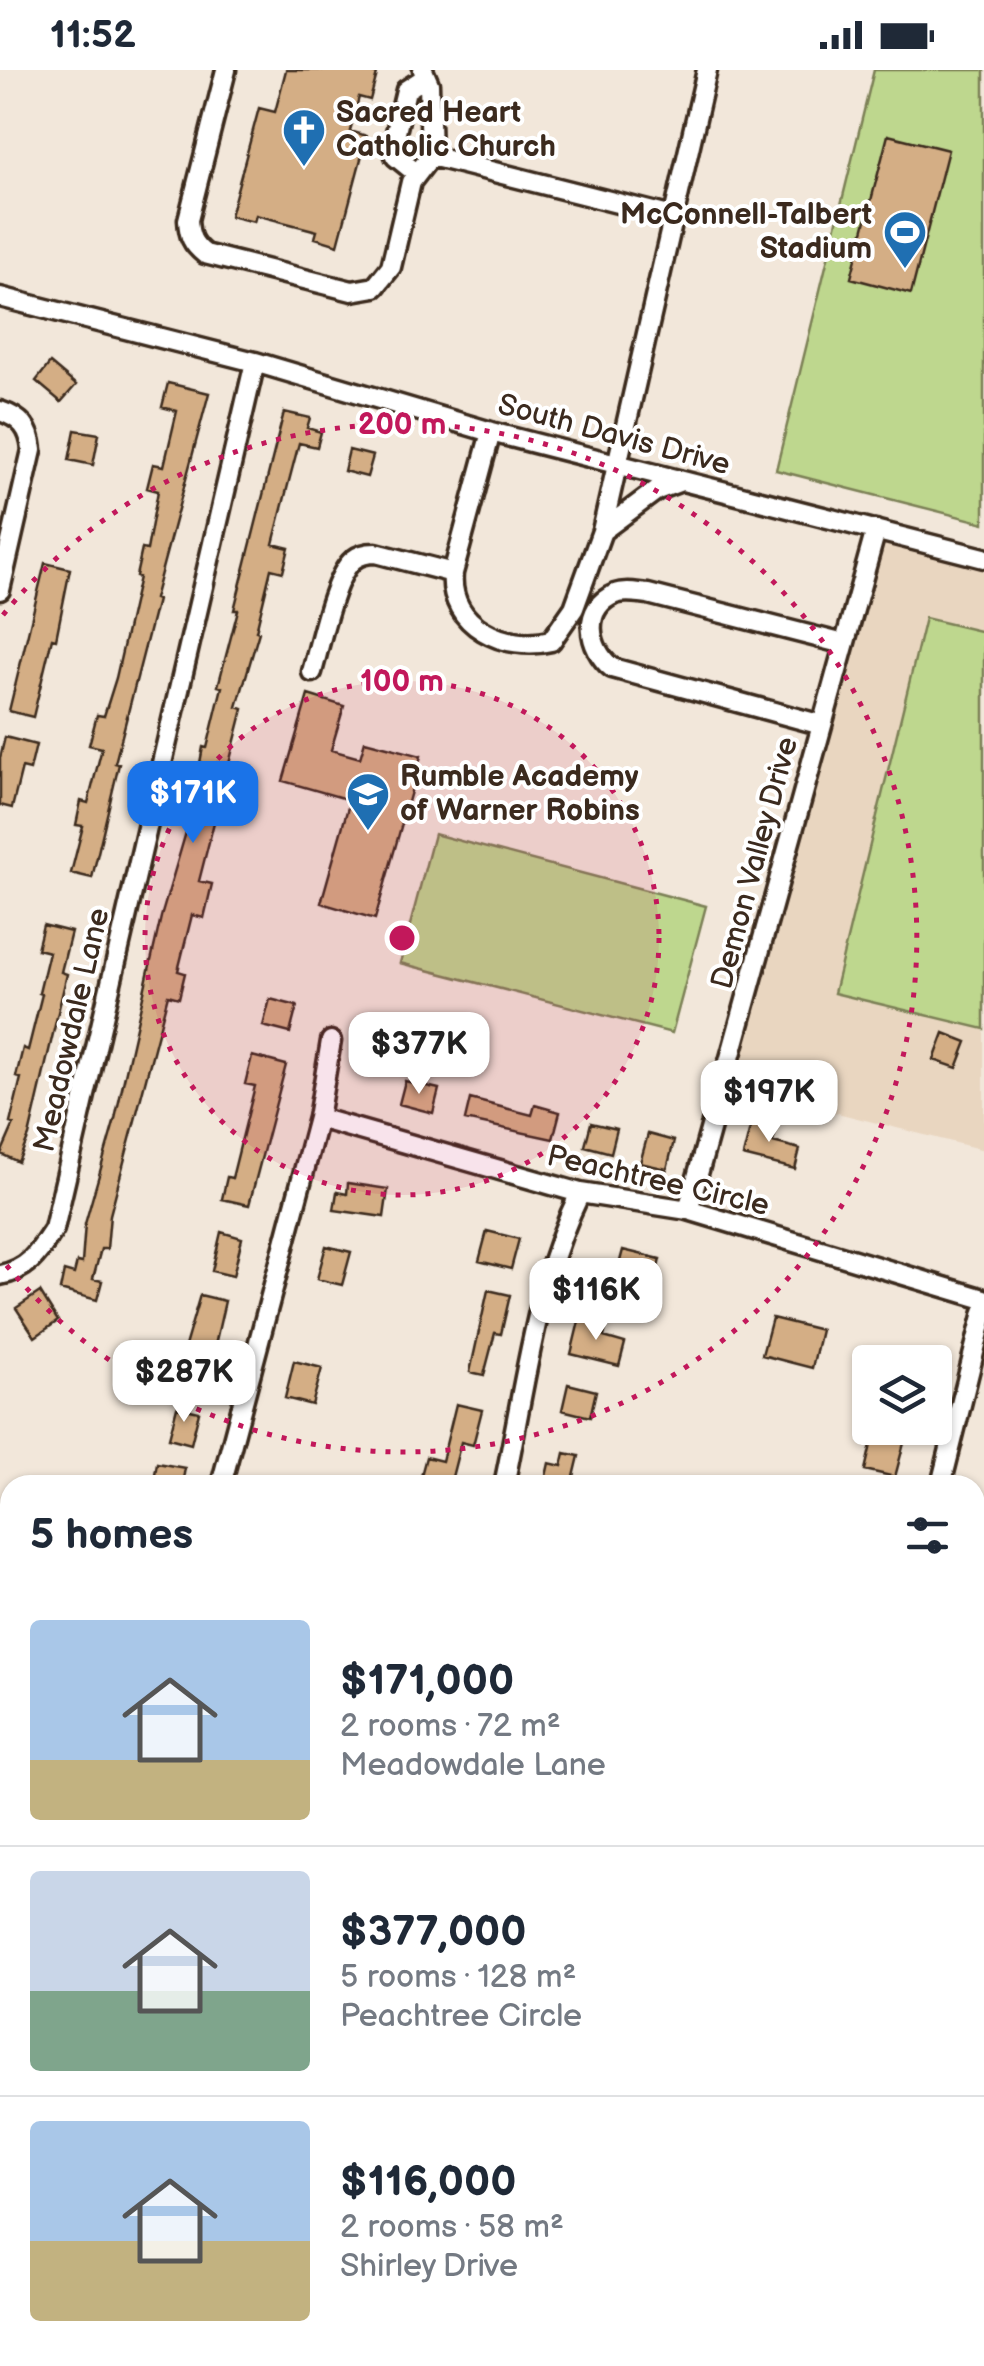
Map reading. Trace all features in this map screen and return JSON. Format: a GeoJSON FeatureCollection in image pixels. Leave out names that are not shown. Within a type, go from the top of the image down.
{"type":"FeatureCollection","features":[{"type":"Feature","properties":{"kind":"street"},"geometry":{"type":"LineString","coordinates":[[226,70],[188,220],[188,235],[194,246],[205,254],[352,291],[375,288],[392,267],[416,173],[432,156],[433,122],[424,73]]}},
{"type":"Feature","properties":{"kind":"street"},"geometry":{"type":"LineString","coordinates":[[602,532],[707,70]]}},
{"type":"Feature","properties":{"kind":"street"},"geometry":{"type":"LineString","coordinates":[[416,173],[395,156],[392,145],[406,90],[424,73]]}},
{"type":"Feature","properties":{"kind":"street"},"geometry":{"type":"LineString","coordinates":[[432,156],[673,217]]}},
{"type":"Feature","properties":{"kind":"street","name":"South Davis Drive"},"geometry":{"type":"LineString","coordinates":[[0,296],[255,362],[491,432],[984,558]]}},
{"type":"Feature","properties":{"kind":"street","name":"Meadowdale Lane"},"geometry":{"type":"LineString","coordinates":[[0,1275],[33,1261],[54,1229],[255,362]]}},
{"type":"Feature","properties":{"kind":"street"},"geometry":{"type":"LineString","coordinates":[[0,411],[24,424],[32,450],[0,590]]}},
{"type":"Feature","properties":{"kind":"street"},"geometry":{"type":"LineString","coordinates":[[491,432],[452,586],[456,606],[470,624],[504,638],[538,644],[551,641],[562,629],[581,564],[602,532],[657,490],[681,481]]}},
{"type":"Feature","properties":{"kind":"street","name":"Demon Valley Drive"},"geometry":{"type":"LineString","coordinates":[[688,1210],[876,530]]}},
{"type":"Feature","properties":{"kind":"street"},"geometry":{"type":"LineString","coordinates":[[312,672],[342,575],[352,560],[376,552],[453,573]]}},
{"type":"Feature","properties":{"kind":"street"},"geometry":{"type":"LineString","coordinates":[[822,725],[612,668],[594,648],[590,636],[592,623],[599,606],[612,595],[626,592],[648,594],[844,644]]}},
{"type":"Feature","properties":{"kind":"street"},"geometry":{"type":"LineString","coordinates":[[224,1475],[318,1118],[331,1041]]}},
{"type":"Feature","properties":{"kind":"street","name":"Peachtree Circle"},"geometry":{"type":"LineString","coordinates":[[318,1118],[580,1193],[688,1210],[984,1299]]}},
{"type":"Feature","properties":{"kind":"street"},"geometry":{"type":"LineString","coordinates":[[506,1475],[550,1268],[561,1232],[580,1193]]}},
{"type":"Feature","properties":{"kind":"street"},"geometry":{"type":"LineString","coordinates":[[943,1475],[984,1312]]}},
{"type":"Feature","properties":{"kind":"shaded area"},"geometry":{"type":"Polygon","coordinates":[[[876,530],[984,556],[984,1150],[722,1084],[876,530]]]}},
{"type":"Feature","properties":{"kind":"green space","name":"McConnell-Talbert Stadium"},"geometry":{"type":"Polygon","coordinates":[[[874,70],[984,70],[984,523],[776,470],[874,70]]]}},
{"type":"Feature","properties":{"kind":"green space"},"geometry":{"type":"Polygon","coordinates":[[[925,618],[984,632],[984,1029],[834,993],[925,618]]]}},
{"type":"Feature","properties":{"kind":"green space"},"geometry":{"type":"Polygon","coordinates":[[[434,834],[706,906],[672,1033],[400,963],[434,834]]]}},
{"type":"Feature","properties":{"kind":"building"},"geometry":{"type":"Polygon","coordinates":[[[286,70],[362,70],[377,74],[370,100],[359,97],[350,131],[367,136],[338,245],[315,238],[317,231],[256,215],[254,222],[230,216],[259,108],[275,112],[286,70]]]}},
{"type":"Feature","properties":{"kind":"building"},"geometry":{"type":"Polygon","coordinates":[[[888,135],[948,150],[911,294],[851,278],[888,135]]]}},
{"type":"Feature","properties":{"kind":"building"},"geometry":{"type":"Polygon","coordinates":[[[50,363],[76,385],[61,402],[36,381],[50,363]]]}},
{"type":"Feature","properties":{"kind":"building"},"geometry":{"type":"Polygon","coordinates":[[[168,383],[209,393],[154,599],[157,600],[115,763],[119,764],[92,878],[71,873],[83,826],[76,825],[81,801],[88,803],[102,748],[89,745],[97,715],[104,716],[116,678],[142,549],[147,550],[158,491],[147,488],[153,464],[164,466],[177,411],[162,407],[168,383]]]}},
{"type":"Feature","properties":{"kind":"building"},"geometry":{"type":"Polygon","coordinates":[[[284,412],[310,418],[307,428],[321,432],[317,447],[299,443],[289,481],[273,544],[289,548],[283,572],[271,569],[256,631],[259,632],[237,707],[243,709],[199,881],[212,884],[204,918],[192,915],[178,971],[185,973],[179,998],[168,995],[110,1215],[107,1249],[101,1249],[93,1279],[102,1281],[97,1300],[60,1290],[64,1271],[74,1274],[77,1262],[82,1263],[85,1224],[115,1119],[161,917],[189,822],[203,747],[207,748],[222,687],[218,686],[238,610],[234,610],[284,412]]]}},
{"type":"Feature","properties":{"kind":"building"},"geometry":{"type":"Polygon","coordinates":[[[75,430],[99,434],[93,465],[69,460],[75,430]]]}},
{"type":"Feature","properties":{"kind":"building"},"geometry":{"type":"Polygon","coordinates":[[[349,450],[373,456],[367,477],[344,471],[349,450]]]}},
{"type":"Feature","properties":{"kind":"building"},"geometry":{"type":"Polygon","coordinates":[[[45,563],[70,569],[56,639],[52,638],[33,717],[9,711],[45,563]]]}},
{"type":"Feature","properties":{"kind":"building"},"geometry":{"type":"Polygon","coordinates":[[[308,695],[344,706],[331,750],[360,758],[365,741],[421,756],[375,919],[321,903],[350,800],[283,781],[308,695]]]}},
{"type":"Feature","properties":{"kind":"building"},"geometry":{"type":"Polygon","coordinates":[[[5,737],[36,745],[30,770],[22,768],[12,808],[0,805],[0,758],[5,737]]]}},
{"type":"Feature","properties":{"kind":"building"},"geometry":{"type":"Polygon","coordinates":[[[43,925],[71,932],[61,972],[67,974],[29,1136],[18,1162],[1,1154],[14,1124],[10,1123],[21,1078],[16,1077],[23,1048],[28,1050],[42,994],[39,993],[49,952],[37,949],[43,925]]]}},
{"type":"Feature","properties":{"kind":"building"},"geometry":{"type":"Polygon","coordinates":[[[270,999],[297,1006],[290,1033],[263,1026],[270,999]]]}},
{"type":"Feature","properties":{"kind":"building"},"geometry":{"type":"Polygon","coordinates":[[[944,1033],[967,1042],[957,1068],[934,1060],[944,1033]]]}},
{"type":"Feature","properties":{"kind":"building"},"geometry":{"type":"Polygon","coordinates":[[[252,1056],[286,1065],[249,1205],[222,1199],[227,1177],[232,1178],[255,1086],[245,1084],[252,1056]]]}},
{"type":"Feature","properties":{"kind":"building"},"geometry":{"type":"Polygon","coordinates":[[[405,1081],[439,1089],[433,1113],[399,1104],[405,1081]]]}},
{"type":"Feature","properties":{"kind":"building"},"geometry":{"type":"Polygon","coordinates":[[[470,1099],[532,1115],[535,1105],[560,1112],[553,1139],[465,1120],[470,1099]]]}},
{"type":"Feature","properties":{"kind":"building"},"geometry":{"type":"Polygon","coordinates":[[[753,1116],[778,1123],[773,1142],[800,1149],[795,1169],[743,1156],[753,1116]]]}},
{"type":"Feature","properties":{"kind":"building"},"geometry":{"type":"Polygon","coordinates":[[[591,1123],[617,1129],[611,1153],[585,1146],[591,1123]]]}},
{"type":"Feature","properties":{"kind":"building"},"geometry":{"type":"Polygon","coordinates":[[[648,1134],[674,1141],[667,1169],[640,1163],[648,1134]]]}},
{"type":"Feature","properties":{"kind":"building"},"geometry":{"type":"Polygon","coordinates":[[[348,1183],[388,1189],[384,1217],[334,1210],[337,1192],[347,1194],[348,1183]]]}},
{"type":"Feature","properties":{"kind":"building"},"geometry":{"type":"Polygon","coordinates":[[[487,1231],[519,1239],[511,1269],[479,1261],[487,1231]]]}},
{"type":"Feature","properties":{"kind":"building"},"geometry":{"type":"Polygon","coordinates":[[[221,1232],[242,1238],[233,1276],[212,1271],[221,1232]]]}},
{"type":"Feature","properties":{"kind":"building"},"geometry":{"type":"Polygon","coordinates":[[[326,1246],[351,1252],[342,1285],[317,1279],[326,1246]]]}},
{"type":"Feature","properties":{"kind":"building"},"geometry":{"type":"Polygon","coordinates":[[[623,1250],[660,1259],[654,1286],[616,1276],[623,1250]]]}},
{"type":"Feature","properties":{"kind":"building"},"geometry":{"type":"Polygon","coordinates":[[[488,1290],[510,1295],[501,1334],[495,1333],[484,1375],[470,1372],[488,1290]]]}},
{"type":"Feature","properties":{"kind":"building"},"geometry":{"type":"Polygon","coordinates":[[[40,1292],[58,1321],[35,1337],[16,1308],[40,1292]]]}},
{"type":"Feature","properties":{"kind":"building"},"geometry":{"type":"Polygon","coordinates":[[[200,1295],[225,1301],[206,1385],[176,1377],[200,1295]]]}},
{"type":"Feature","properties":{"kind":"building"},"geometry":{"type":"Polygon","coordinates":[[[580,1317],[607,1324],[604,1337],[625,1343],[619,1366],[571,1354],[580,1317]]]}},
{"type":"Feature","properties":{"kind":"building"},"geometry":{"type":"Polygon","coordinates":[[[772,1318],[821,1330],[812,1368],[762,1355],[772,1318]]]}},
{"type":"Feature","properties":{"kind":"building"},"geometry":{"type":"Polygon","coordinates":[[[294,1361],[322,1368],[312,1405],[285,1398],[294,1361]]]}},
{"type":"Feature","properties":{"kind":"building"},"geometry":{"type":"Polygon","coordinates":[[[568,1384],[596,1391],[590,1417],[562,1410],[568,1384]]]}},
{"type":"Feature","properties":{"kind":"building"},"geometry":{"type":"Polygon","coordinates":[[[456,1404],[482,1410],[473,1445],[461,1442],[453,1475],[421,1475],[426,1457],[442,1461],[456,1404]]]}},
{"type":"Feature","properties":{"kind":"building"},"geometry":{"type":"Polygon","coordinates":[[[177,1407],[199,1412],[191,1444],[169,1438],[177,1407]]]}},
{"type":"Feature","properties":{"kind":"building"},"geometry":{"type":"Polygon","coordinates":[[[871,1445],[903,1445],[896,1475],[865,1470],[871,1445]]]}},
{"type":"Feature","properties":{"kind":"building"},"geometry":{"type":"Polygon","coordinates":[[[565,1453],[579,1456],[574,1475],[546,1475],[549,1463],[562,1466],[565,1453]]]}},
{"type":"Feature","properties":{"kind":"building"},"geometry":{"type":"Polygon","coordinates":[[[157,1463],[185,1468],[184,1475],[155,1475],[157,1463]]]}},
{"type":"Feature","properties":{"kind":"place","name":"Sacred Heart Catholic Church"},"geometry":{"type":"Point","coordinates":[304,168]}},
{"type":"Feature","properties":{"kind":"place","name":"McConnell-Talbert Stadium"},"geometry":{"type":"Point","coordinates":[905,270]}},
{"type":"Feature","properties":{"kind":"place","name":"Rumble Academy of Warner Robins"},"geometry":{"type":"Point","coordinates":[368,832]}}]}
